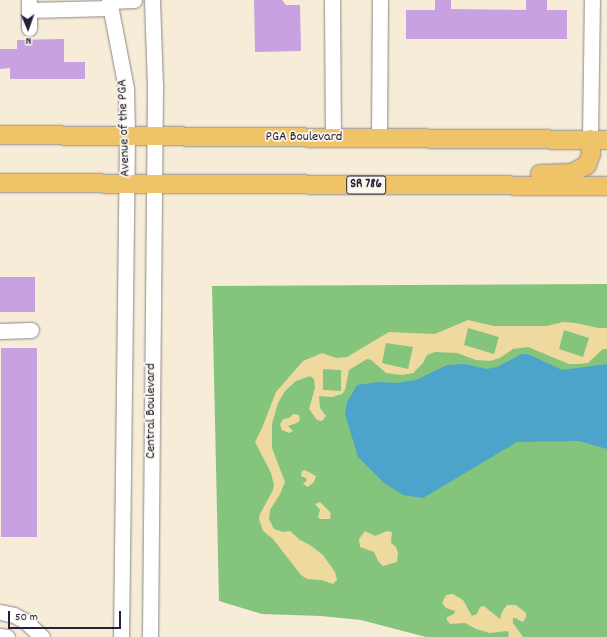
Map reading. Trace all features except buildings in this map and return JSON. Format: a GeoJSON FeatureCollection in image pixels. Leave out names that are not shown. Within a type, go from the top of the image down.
{"type":"FeatureCollection","features":[{"type":"Feature","properties":{"kind":"main road","name":"PGA Boulevard"},"geometry":{"type":"LineString","coordinates":[[0,135],[599,140]]}},
{"type":"Feature","properties":{"kind":"main road"},"geometry":{"type":"LineString","coordinates":[[435,185],[521,174],[572,173],[587,164],[590,154],[599,140]]}},
{"type":"Feature","properties":{"kind":"main road","name":"SR 786"},"geometry":{"type":"LineString","coordinates":[[0,183],[126,185],[607,186]]}},
{"type":"Feature","properties":{"kind":"street"},"geometry":{"type":"LineString","coordinates":[[29,28],[29,5],[110,3],[134,0]]}},
{"type":"Feature","properties":{"kind":"street","name":"Avenue of the PGA"},"geometry":{"type":"LineString","coordinates":[[152,0],[155,45],[153,185]]}},
{"type":"Feature","properties":{"kind":"street"},"geometry":{"type":"LineString","coordinates":[[332,0],[333,137]]}},
{"type":"Feature","properties":{"kind":"street"},"geometry":{"type":"LineString","coordinates":[[379,138],[380,0]]}},
{"type":"Feature","properties":{"kind":"street"},"geometry":{"type":"LineString","coordinates":[[592,0],[599,140]]}},
{"type":"Feature","properties":{"kind":"street","name":"Avenue of the PGA"},"geometry":{"type":"LineString","coordinates":[[110,3],[126,88],[126,185]]}},
{"type":"Feature","properties":{"kind":"street","name":"Central Boulevard"},"geometry":{"type":"LineString","coordinates":[[121,637],[126,185]]}},
{"type":"Feature","properties":{"kind":"street","name":"Central Boulevard"},"geometry":{"type":"LineString","coordinates":[[150,637],[153,185]]}},
{"type":"Feature","properties":{"kind":"street"},"geometry":{"type":"LineString","coordinates":[[0,331],[31,330]]}},
{"type":"Feature","properties":{"kind":"street"},"geometry":{"type":"LineString","coordinates":[[0,612],[14,615],[25,621],[42,637]]}},
{"type":"Feature","properties":{"kind":"street"},"geometry":{"type":"LineString","coordinates":[[0,636],[7,637]]}},
{"type":"Feature","properties":{"kind":"green space"},"geometry":{"type":"Polygon","coordinates":[[[607,284],[607,637],[426,637],[361,620],[321,616],[262,614],[219,601],[212,286],[607,284]]]}},
{"type":"Feature","properties":{"kind":"sand"},"geometry":{"type":"Polygon","coordinates":[[[468,320],[494,326],[547,326],[563,322],[576,323],[598,328],[607,328],[607,349],[603,349],[588,363],[579,364],[569,364],[528,347],[513,349],[500,358],[490,361],[476,360],[457,353],[435,352],[427,355],[423,363],[413,373],[402,375],[386,373],[371,360],[367,359],[349,370],[345,390],[342,394],[332,397],[319,396],[320,408],[326,416],[322,421],[317,420],[309,409],[315,388],[314,379],[310,376],[296,381],[285,391],[278,403],[272,424],[272,448],[285,482],[280,494],[270,510],[269,519],[274,529],[283,532],[290,531],[300,540],[310,545],[323,555],[335,572],[337,580],[333,584],[321,580],[307,579],[301,575],[273,539],[263,531],[259,519],[274,485],[271,473],[255,442],[276,392],[303,361],[322,353],[336,358],[347,357],[389,332],[435,334],[468,320]],[[468,328],[464,345],[494,354],[499,337],[468,328]],[[564,330],[559,349],[583,357],[589,338],[564,330]],[[386,343],[382,363],[408,369],[413,347],[386,343]],[[323,369],[323,390],[341,391],[341,370],[323,369]]]}},
{"type":"Feature","properties":{"kind":"sand"},"geometry":{"type":"Polygon","coordinates":[[[293,414],[299,415],[300,420],[297,423],[288,426],[293,431],[289,433],[282,430],[280,424],[283,419],[289,418],[293,414]]]}},
{"type":"Feature","properties":{"kind":"sand"},"geometry":{"type":"Polygon","coordinates":[[[305,470],[316,476],[314,482],[308,487],[303,484],[307,480],[306,478],[301,476],[302,471],[305,470]]]}},
{"type":"Feature","properties":{"kind":"sand"},"geometry":{"type":"Polygon","coordinates":[[[320,502],[331,513],[330,519],[320,519],[318,517],[320,510],[315,504],[320,502]]]}},
{"type":"Feature","properties":{"kind":"sand"},"geometry":{"type":"Polygon","coordinates":[[[365,531],[375,536],[387,531],[392,532],[391,543],[396,547],[398,553],[397,562],[383,566],[378,561],[374,552],[360,547],[359,539],[365,531]]]}},
{"type":"Feature","properties":{"kind":"sand"},"geometry":{"type":"Polygon","coordinates":[[[453,594],[463,600],[472,616],[477,614],[480,607],[484,606],[500,619],[502,612],[507,605],[516,605],[526,613],[526,617],[523,622],[513,618],[513,623],[523,637],[508,637],[509,633],[507,631],[490,633],[476,629],[465,623],[450,624],[447,617],[454,614],[455,611],[446,608],[442,603],[446,595],[453,594]]]}},
{"type":"Feature","properties":{"kind":"water"},"geometry":{"type":"Polygon","coordinates":[[[522,354],[528,354],[562,370],[607,364],[607,449],[579,441],[517,442],[423,498],[403,495],[384,483],[358,457],[345,414],[347,402],[357,385],[378,382],[396,383],[416,380],[447,365],[465,364],[487,369],[497,367],[522,354]]]}}]}
